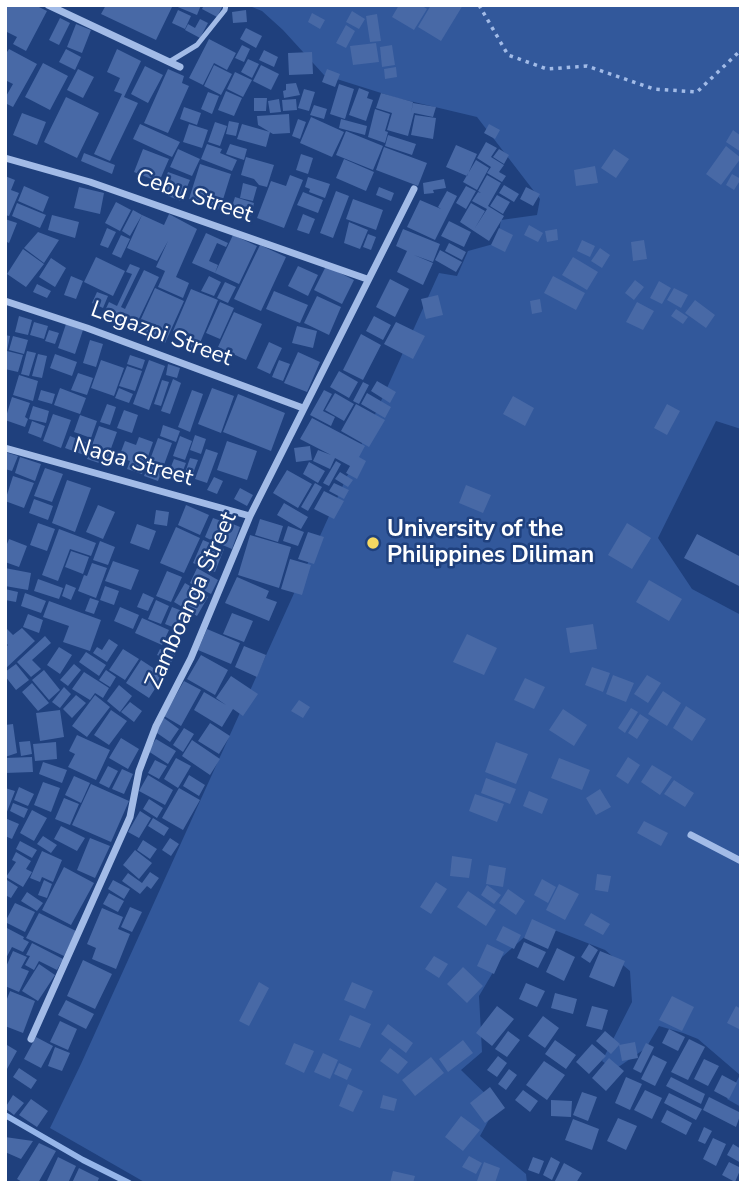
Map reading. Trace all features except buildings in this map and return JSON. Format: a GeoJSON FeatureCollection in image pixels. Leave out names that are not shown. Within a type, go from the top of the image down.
{"type":"FeatureCollection","features":[{"type":"Feature","properties":{"kind":"street"},"geometry":{"type":"LineString","coordinates":[[48,5],[180,67]]}},
{"type":"Feature","properties":{"kind":"street","name":"Cebu Street"},"geometry":{"type":"LineString","coordinates":[[5,158],[90,182],[367,279]]}},
{"type":"Feature","properties":{"kind":"street","name":"Zamboanga Street"},"geometry":{"type":"LineString","coordinates":[[31,1039],[130,817],[139,771],[156,726],[191,658],[250,516],[414,189]]}},
{"type":"Feature","properties":{"kind":"street","name":"Legazpi Street"},"geometry":{"type":"LineString","coordinates":[[5,301],[87,328],[303,408]]}},
{"type":"Feature","properties":{"kind":"street","name":"Naga Street"},"geometry":{"type":"LineString","coordinates":[[5,447],[250,516]]}},
{"type":"Feature","properties":{"kind":"street"},"geometry":{"type":"LineString","coordinates":[[691,835],[741,861]]}},
{"type":"Feature","properties":{"kind":"lane"},"geometry":{"type":"LineString","coordinates":[[169,62],[197,45],[225,10],[226,5]]}},
{"type":"Feature","properties":{"kind":"path"},"geometry":{"type":"LineString","coordinates":[[479,5],[508,55],[547,69],[587,66],[654,89],[697,92],[741,50]]}},
{"type":"Feature","properties":{"kind":"shaded area"},"geometry":{"type":"Polygon","coordinates":[[[247,5],[741,5],[741,429],[716,421],[658,538],[692,589],[741,615],[741,1107],[727,1099],[740,1075],[698,1039],[683,1033],[659,1026],[646,1048],[614,1070],[602,1061],[632,1002],[630,971],[605,950],[539,924],[502,957],[479,996],[482,1052],[461,1070],[497,1105],[480,1136],[526,1174],[527,1183],[146,1183],[50,1128],[439,273],[457,276],[468,251],[497,243],[501,220],[537,215],[540,199],[477,117],[397,98],[324,75],[283,30],[262,11],[247,5]]]}},
{"type":"Feature","properties":{"kind":"waterway"},"geometry":{"type":"LineString","coordinates":[[5,1115],[129,1183]]}},
{"type":"Feature","properties":{"kind":"place","name":"University of the Philippines Diliman"},"geometry":{"type":"Point","coordinates":[373,543]}}]}
